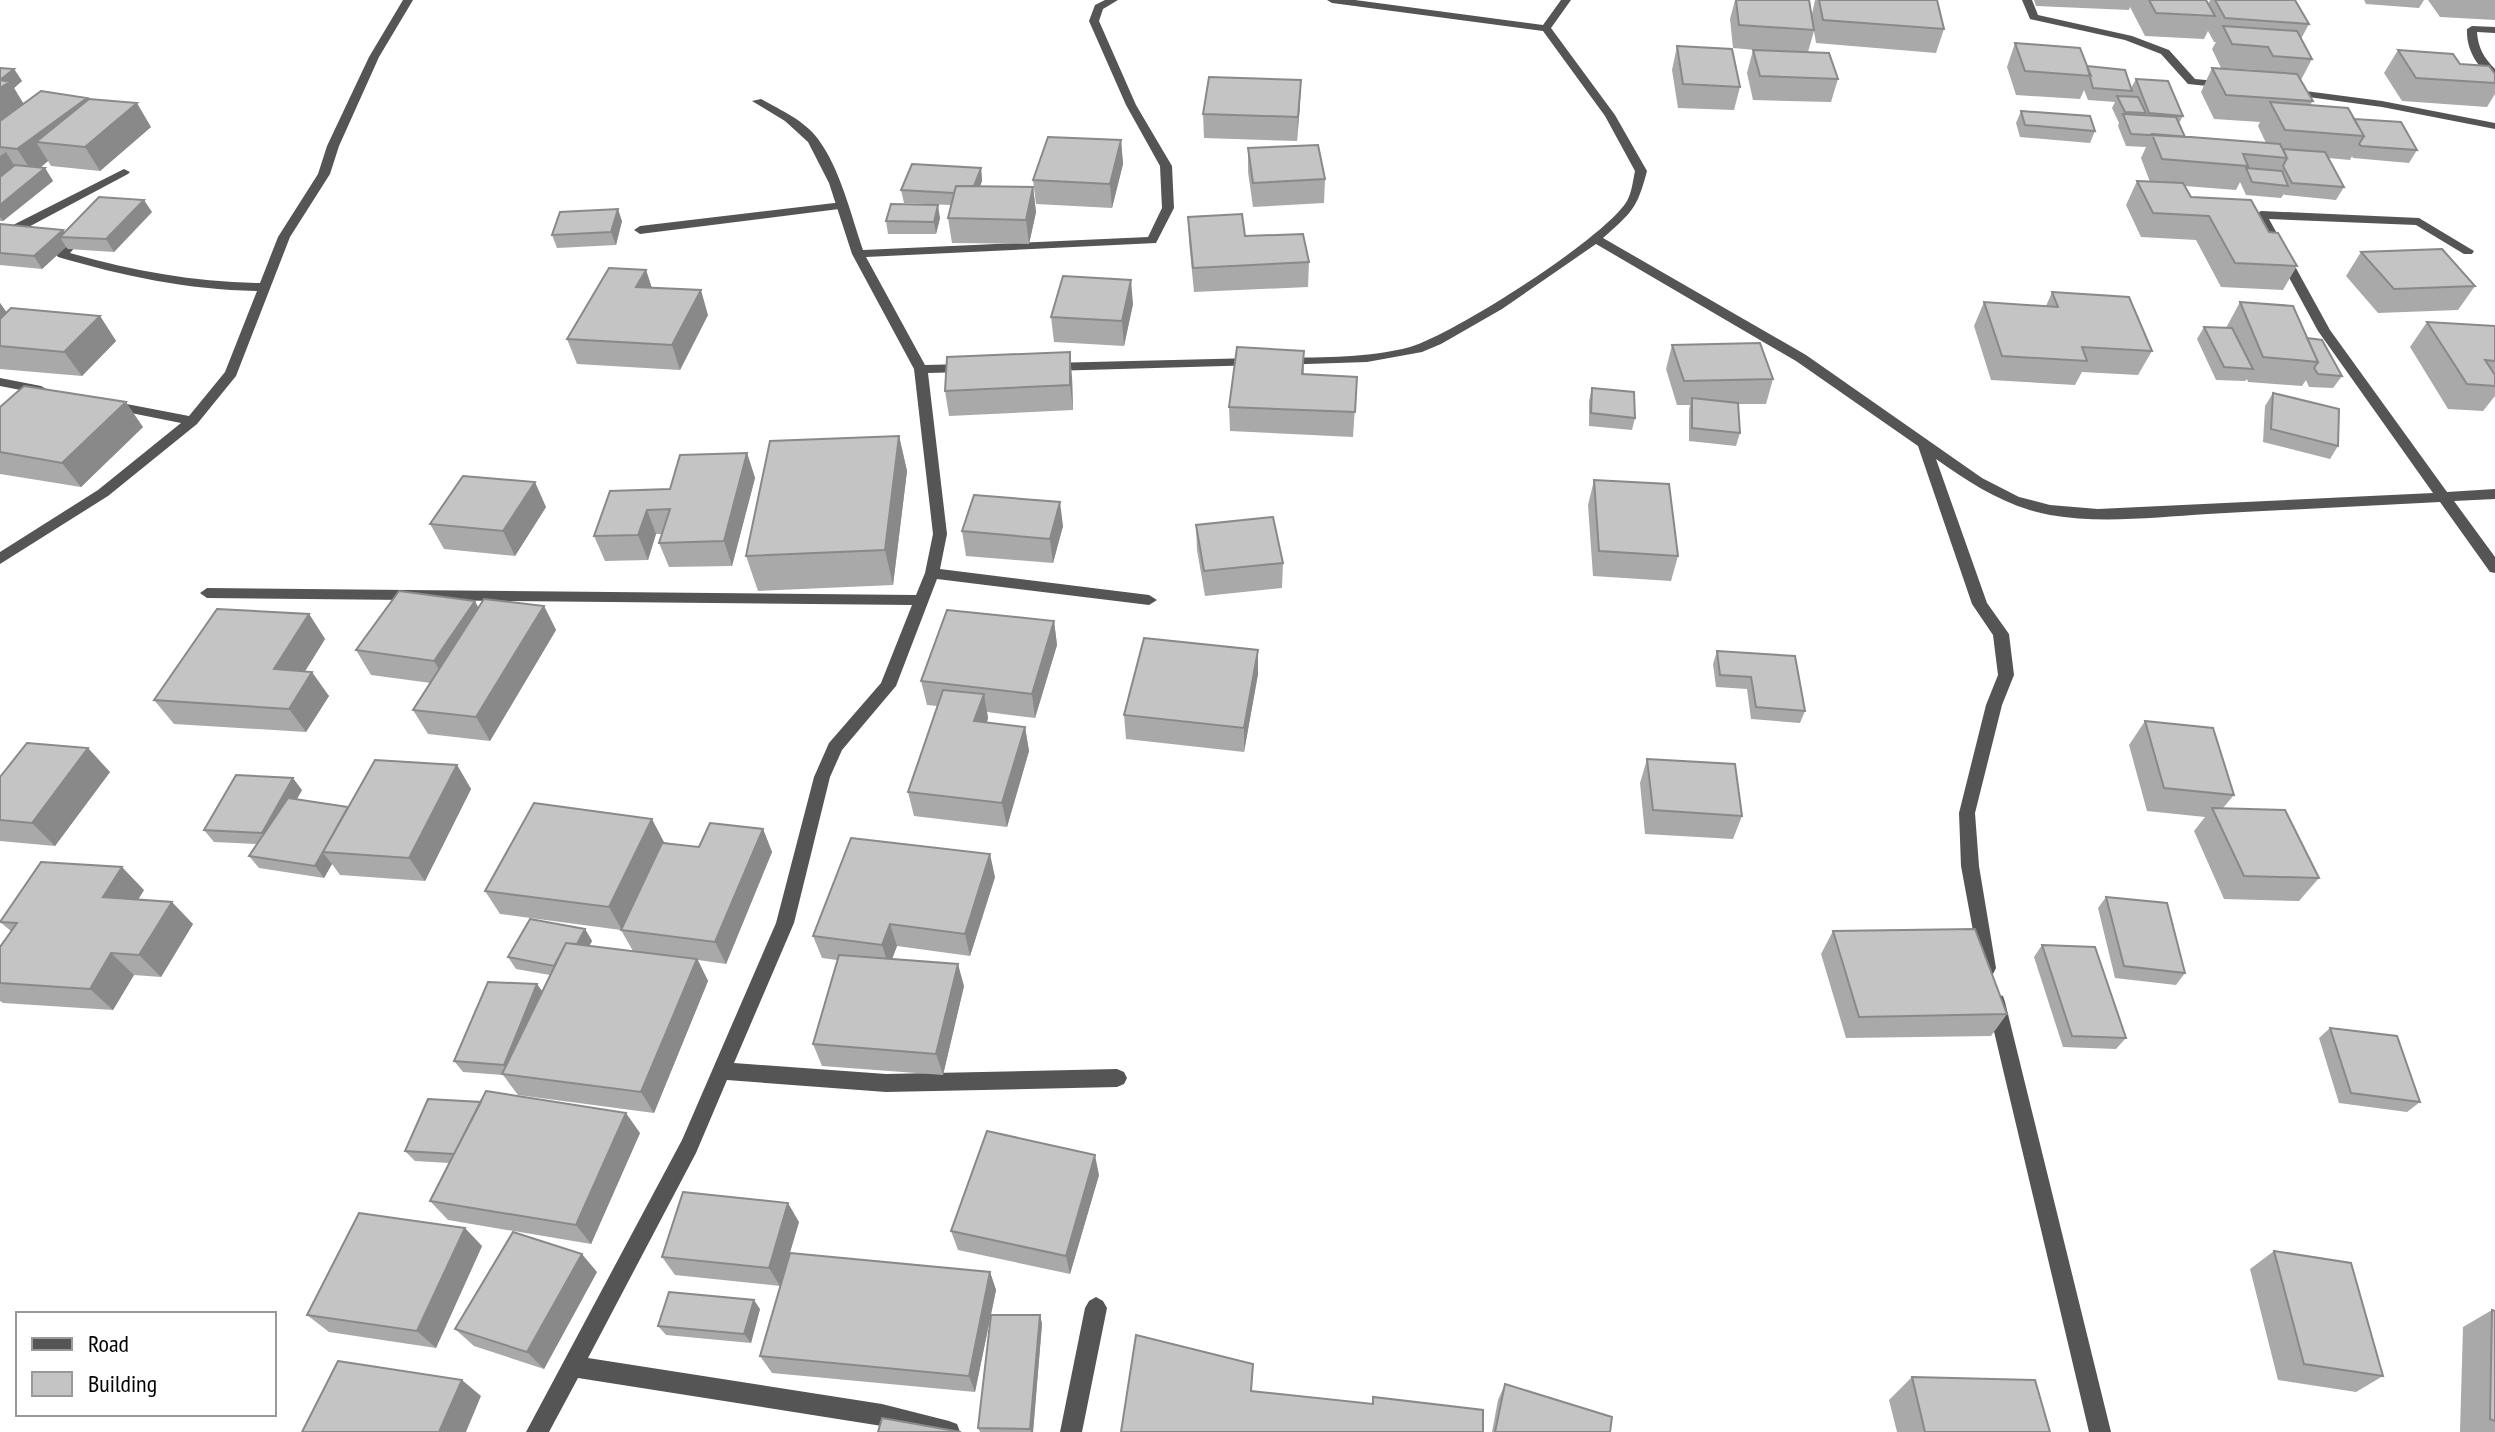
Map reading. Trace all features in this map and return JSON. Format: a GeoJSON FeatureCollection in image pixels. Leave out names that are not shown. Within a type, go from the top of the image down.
{"type":"FeatureCollection","features":[{"type":"Feature","properties":{"kind":"street"},"geometry":{"type":"LineString","coordinates":[[0,559],[103,493],[192,421],[231,373],[284,237],[324,174],[374,57],[408,0]]}},
{"type":"Feature","properties":{"kind":"street"},"geometry":{"type":"LineString","coordinates":[[858,254],[1152,240],[1168,208],[1166,166],[1131,105],[1094,21],[1099,7],[1113,0]]}},
{"type":"Feature","properties":{"kind":"street"},"geometry":{"type":"LineString","coordinates":[[1030,367],[1342,361],[1416,349],[1457,332],[1595,238],[1632,202],[1641,171],[1610,115],[1546,28],[1332,0]]}},
{"type":"Feature","properties":{"kind":"street"},"geometry":{"type":"LineString","coordinates":[[1546,28],[1566,0]]}},
{"type":"Feature","properties":{"kind":"street"},"geometry":{"type":"LineString","coordinates":[[2027,0],[2034,17],[2128,38],[2165,52],[2192,82],[2237,86]]}},
{"type":"Feature","properties":{"kind":"street"},"geometry":{"type":"LineString","coordinates":[[2495,30],[2472,29],[2471,41],[2478,58],[2495,75]]}},
{"type":"Feature","properties":{"kind":"street"},"geometry":{"type":"LineString","coordinates":[[2280,91],[2382,104],[2495,126]]}},
{"type":"Feature","properties":{"kind":"street"},"geometry":{"type":"LineString","coordinates":[[537,1432],[689,1146],[785,923],[822,777],[835,747],[888,686],[923,600],[940,534],[921,369],[858,254],[835,183],[813,140],[789,119],[757,101]]}},
{"type":"Feature","properties":{"kind":"street"},"geometry":{"type":"LineString","coordinates":[[0,232],[17,228],[124,172]]}},
{"type":"Feature","properties":{"kind":"street"},"geometry":{"type":"LineString","coordinates":[[640,230],[843,206]]}},
{"type":"Feature","properties":{"kind":"street"},"geometry":{"type":"LineString","coordinates":[[2468,251],[2419,222],[2261,215],[2324,331],[2495,568]]}},
{"type":"Feature","properties":{"kind":"street"},"geometry":{"type":"LineString","coordinates":[[17,228],[72,235],[75,240],[62,254],[108,268],[224,288],[264,287]]}},
{"type":"Feature","properties":{"kind":"street"},"geometry":{"type":"LineString","coordinates":[[1595,238],[1801,358],[1924,444],[2014,500],[2050,510],[2098,514],[2443,494],[2495,494]]}},
{"type":"Feature","properties":{"kind":"street"},"geometry":{"type":"LineString","coordinates":[[921,369],[983,368]]}},
{"type":"Feature","properties":{"kind":"street"},"geometry":{"type":"LineString","coordinates":[[0,382],[59,394]]}},
{"type":"Feature","properties":{"kind":"street"},"geometry":{"type":"LineString","coordinates":[[103,403],[192,421]]}},
{"type":"Feature","properties":{"kind":"street"},"geometry":{"type":"LineString","coordinates":[[1924,444],[1980,604],[2001,634],[2006,675],[1994,705],[1967,813],[1970,866],[1983,950],[2100,1432]]}},
{"type":"Feature","properties":{"kind":"street"},"geometry":{"type":"LineString","coordinates":[[932,573],[1149,600]]}},
{"type":"Feature","properties":{"kind":"street"},"geometry":{"type":"LineString","coordinates":[[207,593],[923,600]]}},
{"type":"Feature","properties":{"kind":"street"},"geometry":{"type":"LineString","coordinates":[[721,1071],[886,1083],[1117,1078]]}},
{"type":"Feature","properties":{"kind":"street"},"geometry":{"type":"LineString","coordinates":[[1071,1432],[1096,1308]]}},
{"type":"Feature","properties":{"kind":"street"},"geometry":{"type":"LineString","coordinates":[[572,1366],[882,1415],[949,1432]]}},
{"type":"Feature","properties":{"kind":"building"},"geometry":{"type":"Polygon","coordinates":[[[1736,0],[1809,0],[1814,30],[1739,25],[1736,0]]]}},
{"type":"Feature","properties":{"kind":"building"},"geometry":{"type":"Polygon","coordinates":[[[1819,0],[1937,0],[1944,29],[1823,20],[1819,0]]]}},
{"type":"Feature","properties":{"kind":"building"},"geometry":{"type":"Polygon","coordinates":[[[2149,0],[2206,0],[2215,16],[2156,13],[2149,0]]]}},
{"type":"Feature","properties":{"kind":"building"},"geometry":{"type":"Polygon","coordinates":[[[2215,0],[2295,0],[2309,24],[2225,18],[2215,0]]]}},
{"type":"Feature","properties":{"kind":"building"},"geometry":{"type":"Polygon","coordinates":[[[2223,26],[2297,31],[2312,59],[2273,56],[2268,47],[2232,44],[2223,26]]]}},
{"type":"Feature","properties":{"kind":"building"},"geometry":{"type":"Polygon","coordinates":[[[2015,43],[2080,48],[2091,76],[2025,71],[2015,43]]]}},
{"type":"Feature","properties":{"kind":"building"},"geometry":{"type":"Polygon","coordinates":[[[1677,46],[1732,49],[1740,87],[1683,84],[1677,46]]]}},
{"type":"Feature","properties":{"kind":"building"},"geometry":{"type":"Polygon","coordinates":[[[1753,50],[1829,53],[1838,79],[1760,76],[1753,50]]]}},
{"type":"Feature","properties":{"kind":"building"},"geometry":{"type":"Polygon","coordinates":[[[2398,50],[2453,54],[2460,64],[2489,66],[2495,74],[2495,83],[2416,78],[2398,50]]]}},
{"type":"Feature","properties":{"kind":"building"},"geometry":{"type":"Polygon","coordinates":[[[2087,66],[2125,70],[2132,91],[2093,88],[2087,66]]]}},
{"type":"Feature","properties":{"kind":"building"},"geometry":{"type":"Polygon","coordinates":[[[0,68],[14,69],[0,80],[0,68]]]}},
{"type":"Feature","properties":{"kind":"building"},"geometry":{"type":"Polygon","coordinates":[[[2212,68],[2297,74],[2313,101],[2226,95],[2212,68]]]}},
{"type":"Feature","properties":{"kind":"building"},"geometry":{"type":"Polygon","coordinates":[[[1209,77],[1301,80],[1298,117],[1203,114],[1209,77]]]}},
{"type":"Feature","properties":{"kind":"building"},"geometry":{"type":"Polygon","coordinates":[[[2136,79],[2168,81],[2183,116],[2149,113],[2136,79]]]}},
{"type":"Feature","properties":{"kind":"building"},"geometry":{"type":"Polygon","coordinates":[[[41,91],[87,98],[17,149],[0,147],[0,121],[41,91]]]}},
{"type":"Feature","properties":{"kind":"building"},"geometry":{"type":"Polygon","coordinates":[[[2117,96],[2138,97],[2146,113],[2125,112],[2117,96]]]}},
{"type":"Feature","properties":{"kind":"building"},"geometry":{"type":"Polygon","coordinates":[[[89,99],[137,103],[85,147],[36,142],[89,99]]]}},
{"type":"Feature","properties":{"kind":"building"},"geometry":{"type":"Polygon","coordinates":[[[2270,102],[2348,108],[2364,136],[2285,130],[2270,102]]]}},
{"type":"Feature","properties":{"kind":"building"},"geometry":{"type":"Polygon","coordinates":[[[2021,111],[2090,116],[2095,131],[2025,125],[2021,111]]]}},
{"type":"Feature","properties":{"kind":"building"},"geometry":{"type":"Polygon","coordinates":[[[2123,114],[2176,117],[2185,137],[2131,134],[2123,114]]]}},
{"type":"Feature","properties":{"kind":"building"},"geometry":{"type":"Polygon","coordinates":[[[2354,119],[2401,122],[2417,150],[2361,146],[2359,144],[2364,136],[2354,119]]]}},
{"type":"Feature","properties":{"kind":"building"},"geometry":{"type":"Polygon","coordinates":[[[2152,134],[2280,144],[2287,158],[2243,154],[2248,166],[2162,159],[2152,134]]]}},
{"type":"Feature","properties":{"kind":"building"},"geometry":{"type":"Polygon","coordinates":[[[1048,137],[1121,140],[1110,184],[1033,180],[1048,137]]]}},
{"type":"Feature","properties":{"kind":"building"},"geometry":{"type":"Polygon","coordinates":[[[1318,145],[1325,179],[1253,183],[1248,148],[1318,145]]]}},
{"type":"Feature","properties":{"kind":"building"},"geometry":{"type":"Polygon","coordinates":[[[2283,149],[2325,152],[2344,187],[2292,183],[2283,166],[2287,158],[2283,149]]]}},
{"type":"Feature","properties":{"kind":"building"},"geometry":{"type":"Polygon","coordinates":[[[912,164],[981,168],[974,186],[956,186],[954,193],[901,190],[912,164]]]}},
{"type":"Feature","properties":{"kind":"building"},"geometry":{"type":"Polygon","coordinates":[[[15,165],[45,168],[0,205],[0,177],[15,165]]]}},
{"type":"Feature","properties":{"kind":"building"},"geometry":{"type":"Polygon","coordinates":[[[2246,168],[2282,171],[2288,186],[2252,182],[2246,168]]]}},
{"type":"Feature","properties":{"kind":"building"},"geometry":{"type":"Polygon","coordinates":[[[2137,181],[2183,183],[2191,197],[2251,200],[2269,232],[2278,233],[2297,266],[2235,263],[2209,216],[2153,213],[2137,181]]]}},
{"type":"Feature","properties":{"kind":"building"},"geometry":{"type":"Polygon","coordinates":[[[956,186],[1033,187],[1026,220],[948,218],[956,186]]]}},
{"type":"Feature","properties":{"kind":"building"},"geometry":{"type":"Polygon","coordinates":[[[99,197],[144,200],[106,239],[60,237],[99,197]]]}},
{"type":"Feature","properties":{"kind":"building"},"geometry":{"type":"Polygon","coordinates":[[[891,204],[938,205],[934,222],[886,221],[891,204]]]}},
{"type":"Feature","properties":{"kind":"building"},"geometry":{"type":"Polygon","coordinates":[[[618,209],[611,232],[552,235],[560,212],[618,209]]]}},
{"type":"Feature","properties":{"kind":"building"},"geometry":{"type":"Polygon","coordinates":[[[1242,214],[1245,236],[1303,234],[1309,262],[1193,268],[1188,217],[1242,214]]]}},
{"type":"Feature","properties":{"kind":"building"},"geometry":{"type":"Polygon","coordinates":[[[0,224],[63,230],[34,256],[0,253],[0,224]]]}},
{"type":"Feature","properties":{"kind":"building"},"geometry":{"type":"Polygon","coordinates":[[[2442,249],[2475,286],[2394,289],[2361,252],[2442,249]]]}},
{"type":"Feature","properties":{"kind":"building"},"geometry":{"type":"Polygon","coordinates":[[[609,268],[646,270],[636,287],[701,290],[672,345],[567,339],[609,268]]]}},
{"type":"Feature","properties":{"kind":"building"},"geometry":{"type":"Polygon","coordinates":[[[1063,276],[1131,280],[1122,321],[1051,317],[1063,276]]]}},
{"type":"Feature","properties":{"kind":"building"},"geometry":{"type":"Polygon","coordinates":[[[2052,292],[2129,297],[2152,351],[2082,347],[2087,361],[2002,356],[1984,302],[2058,307],[2052,292]]]}},
{"type":"Feature","properties":{"kind":"building"},"geometry":{"type":"Polygon","coordinates":[[[2240,302],[2293,306],[2318,362],[2263,357],[2240,302]]]}},
{"type":"Feature","properties":{"kind":"building"},"geometry":{"type":"Polygon","coordinates":[[[11,308],[100,316],[64,352],[0,346],[0,319],[11,308]]]}},
{"type":"Feature","properties":{"kind":"building"},"geometry":{"type":"Polygon","coordinates":[[[2427,322],[2495,326],[2495,361],[2485,360],[2495,375],[2495,386],[2467,384],[2427,322]]]}},
{"type":"Feature","properties":{"kind":"building"},"geometry":{"type":"Polygon","coordinates":[[[2204,327],[2232,328],[2253,369],[2224,367],[2204,327]]]}},
{"type":"Feature","properties":{"kind":"building"},"geometry":{"type":"Polygon","coordinates":[[[2307,338],[2322,340],[2342,376],[2318,374],[2314,368],[2318,362],[2307,338]]]}},
{"type":"Feature","properties":{"kind":"building"},"geometry":{"type":"Polygon","coordinates":[[[1760,343],[1773,379],[1684,381],[1672,345],[1760,343]]]}},
{"type":"Feature","properties":{"kind":"building"},"geometry":{"type":"Polygon","coordinates":[[[1237,347],[1304,351],[1302,374],[1357,377],[1355,412],[1229,407],[1237,347]]]}},
{"type":"Feature","properties":{"kind":"building"},"geometry":{"type":"Polygon","coordinates":[[[1070,352],[1070,385],[945,391],[947,357],[1070,352]]]}},
{"type":"Feature","properties":{"kind":"building"},"geometry":{"type":"Polygon","coordinates":[[[24,386],[126,402],[62,463],[0,452],[0,407],[24,386]]]}},
{"type":"Feature","properties":{"kind":"building"},"geometry":{"type":"Polygon","coordinates":[[[1592,388],[1634,392],[1635,418],[1591,413],[1592,388]]]}},
{"type":"Feature","properties":{"kind":"building"},"geometry":{"type":"Polygon","coordinates":[[[2273,393],[2339,409],[2338,446],[2271,429],[2273,393]]]}},
{"type":"Feature","properties":{"kind":"building"},"geometry":{"type":"Polygon","coordinates":[[[1692,398],[1738,403],[1740,433],[1692,428],[1692,398]]]}},
{"type":"Feature","properties":{"kind":"building"},"geometry":{"type":"Polygon","coordinates":[[[899,436],[885,550],[746,556],[770,441],[899,436]]]}},
{"type":"Feature","properties":{"kind":"building"},"geometry":{"type":"Polygon","coordinates":[[[747,453],[724,541],[659,543],[670,509],[647,510],[638,535],[594,536],[610,491],[670,489],[680,455],[747,453]]]}},
{"type":"Feature","properties":{"kind":"building"},"geometry":{"type":"Polygon","coordinates":[[[463,476],[535,482],[503,531],[430,524],[463,476]]]}},
{"type":"Feature","properties":{"kind":"building"},"geometry":{"type":"Polygon","coordinates":[[[1594,480],[1669,484],[1678,556],[1599,551],[1594,480]]]}},
{"type":"Feature","properties":{"kind":"building"},"geometry":{"type":"Polygon","coordinates":[[[974,495],[1060,502],[1050,539],[962,531],[974,495]]]}},
{"type":"Feature","properties":{"kind":"building"},"geometry":{"type":"Polygon","coordinates":[[[1273,517],[1283,563],[1204,571],[1196,525],[1273,517]]]}},
{"type":"Feature","properties":{"kind":"building"},"geometry":{"type":"Polygon","coordinates":[[[399,591],[475,601],[434,661],[356,650],[399,591]]]}},
{"type":"Feature","properties":{"kind":"building"},"geometry":{"type":"Polygon","coordinates":[[[484,599],[544,606],[476,717],[413,710],[484,599]]]}},
{"type":"Feature","properties":{"kind":"building"},"geometry":{"type":"Polygon","coordinates":[[[217,609],[309,614],[274,669],[312,672],[289,709],[154,700],[217,609]]]}},
{"type":"Feature","properties":{"kind":"building"},"geometry":{"type":"Polygon","coordinates":[[[947,610],[1054,621],[1032,694],[921,681],[947,610]]]}},
{"type":"Feature","properties":{"kind":"building"},"geometry":{"type":"Polygon","coordinates":[[[1144,638],[1258,650],[1244,728],[1124,715],[1144,638]]]}},
{"type":"Feature","properties":{"kind":"building"},"geometry":{"type":"Polygon","coordinates":[[[1717,651],[1795,656],[1805,711],[1756,707],[1751,677],[1720,675],[1717,651]]]}},
{"type":"Feature","properties":{"kind":"building"},"geometry":{"type":"Polygon","coordinates":[[[943,690],[984,694],[974,721],[1025,727],[1002,803],[908,792],[943,690]]]}},
{"type":"Feature","properties":{"kind":"building"},"geometry":{"type":"Polygon","coordinates":[[[2145,721],[2213,728],[2234,795],[2164,788],[2145,721]]]}},
{"type":"Feature","properties":{"kind":"building"},"geometry":{"type":"Polygon","coordinates":[[[27,743],[88,748],[32,823],[0,820],[0,777],[27,743]]]}},
{"type":"Feature","properties":{"kind":"building"},"geometry":{"type":"Polygon","coordinates":[[[1647,759],[1735,764],[1742,816],[1653,810],[1647,759]]]}},
{"type":"Feature","properties":{"kind":"building"},"geometry":{"type":"Polygon","coordinates":[[[375,760],[457,765],[409,858],[323,852],[375,760]]]}},
{"type":"Feature","properties":{"kind":"building"},"geometry":{"type":"Polygon","coordinates":[[[236,775],[293,778],[262,833],[204,830],[236,775]]]}},
{"type":"Feature","properties":{"kind":"building"},"geometry":{"type":"Polygon","coordinates":[[[288,798],[348,807],[315,866],[249,856],[288,798]]]}},
{"type":"Feature","properties":{"kind":"building"},"geometry":{"type":"Polygon","coordinates":[[[534,803],[652,819],[609,907],[485,891],[534,803]]]}},
{"type":"Feature","properties":{"kind":"building"},"geometry":{"type":"Polygon","coordinates":[[[2212,808],[2285,810],[2319,878],[2244,876],[2212,808]]]}},
{"type":"Feature","properties":{"kind":"building"},"geometry":{"type":"Polygon","coordinates":[[[710,823],[763,829],[715,942],[621,930],[662,843],[699,847],[710,823]]]}},
{"type":"Feature","properties":{"kind":"building"},"geometry":{"type":"Polygon","coordinates":[[[851,838],[990,854],[965,934],[890,924],[882,945],[813,936],[851,838]]]}},
{"type":"Feature","properties":{"kind":"building"},"geometry":{"type":"Polygon","coordinates":[[[41,862],[122,867],[103,897],[172,902],[139,955],[111,953],[90,989],[0,983],[0,947],[17,923],[0,922],[41,862]]]}},
{"type":"Feature","properties":{"kind":"building"},"geometry":{"type":"Polygon","coordinates":[[[2106,897],[2167,903],[2185,973],[2124,966],[2106,897]]]}},
{"type":"Feature","properties":{"kind":"building"},"geometry":{"type":"Polygon","coordinates":[[[530,919],[585,929],[577,944],[566,943],[554,966],[508,957],[530,919]]]}},
{"type":"Feature","properties":{"kind":"building"},"geometry":{"type":"Polygon","coordinates":[[[1975,929],[2007,1014],[1859,1017],[1833,931],[1975,929]]]}},
{"type":"Feature","properties":{"kind":"building"},"geometry":{"type":"Polygon","coordinates":[[[566,943],[697,959],[641,1092],[502,1074],[566,943]]]}},
{"type":"Feature","properties":{"kind":"building"},"geometry":{"type":"Polygon","coordinates":[[[2042,945],[2095,947],[2126,1038],[2072,1036],[2042,945]]]}},
{"type":"Feature","properties":{"kind":"building"},"geometry":{"type":"Polygon","coordinates":[[[839,955],[958,964],[936,1054],[813,1044],[839,955]]]}},
{"type":"Feature","properties":{"kind":"building"},"geometry":{"type":"Polygon","coordinates":[[[488,982],[537,984],[504,1065],[454,1061],[488,982]]]}},
{"type":"Feature","properties":{"kind":"building"},"geometry":{"type":"Polygon","coordinates":[[[2330,1028],[2397,1036],[2420,1102],[2351,1093],[2330,1028]]]}},
{"type":"Feature","properties":{"kind":"building"},"geometry":{"type":"Polygon","coordinates":[[[486,1091],[626,1113],[576,1225],[430,1201],[486,1091]]]}},
{"type":"Feature","properties":{"kind":"building"},"geometry":{"type":"Polygon","coordinates":[[[428,1099],[481,1102],[454,1154],[405,1151],[428,1099]]]}},
{"type":"Feature","properties":{"kind":"building"},"geometry":{"type":"Polygon","coordinates":[[[987,1131],[1095,1155],[1066,1256],[951,1231],[987,1131]]]}},
{"type":"Feature","properties":{"kind":"building"},"geometry":{"type":"Polygon","coordinates":[[[683,1192],[788,1203],[769,1268],[662,1257],[683,1192]]]}},
{"type":"Feature","properties":{"kind":"building"},"geometry":{"type":"Polygon","coordinates":[[[359,1213],[465,1228],[417,1331],[307,1315],[359,1213]]]}},
{"type":"Feature","properties":{"kind":"building"},"geometry":{"type":"Polygon","coordinates":[[[513,1232],[582,1254],[527,1352],[455,1329],[513,1232]]]}},
{"type":"Feature","properties":{"kind":"building"},"geometry":{"type":"Polygon","coordinates":[[[2274,1251],[2351,1263],[2383,1376],[2304,1364],[2274,1251]]]}},
{"type":"Feature","properties":{"kind":"building"},"geometry":{"type":"Polygon","coordinates":[[[790,1253],[990,1272],[969,1376],[760,1356],[790,1253]]]}},
{"type":"Feature","properties":{"kind":"building"},"geometry":{"type":"Polygon","coordinates":[[[669,1292],[754,1300],[744,1334],[658,1326],[669,1292]]]}},
{"type":"Feature","properties":{"kind":"building"},"geometry":{"type":"Polygon","coordinates":[[[2492,1310],[2495,1311],[2495,1421],[2490,1419],[2492,1310]]]}},
{"type":"Feature","properties":{"kind":"building"},"geometry":{"type":"Polygon","coordinates":[[[991,1315],[1040,1315],[1030,1429],[978,1428],[991,1315]]]}},
{"type":"Feature","properties":{"kind":"building"},"geometry":{"type":"Polygon","coordinates":[[[1136,1335],[1253,1364],[1251,1391],[1373,1404],[1373,1397],[1483,1410],[1483,1432],[1121,1432],[1136,1335]]]}},
{"type":"Feature","properties":{"kind":"building"},"geometry":{"type":"Polygon","coordinates":[[[338,1361],[462,1380],[439,1432],[302,1432],[338,1361]]]}},
{"type":"Feature","properties":{"kind":"building"},"geometry":{"type":"Polygon","coordinates":[[[1912,1377],[2035,1380],[2050,1432],[1925,1432],[1912,1377]]]}},
{"type":"Feature","properties":{"kind":"building"},"geometry":{"type":"Polygon","coordinates":[[[1505,1384],[1612,1417],[1610,1432],[1495,1432],[1505,1384]]]}},
{"type":"Feature","properties":{"kind":"building"},"geometry":{"type":"Polygon","coordinates":[[[882,1418],[961,1432],[878,1432],[882,1418]]]}}]}
